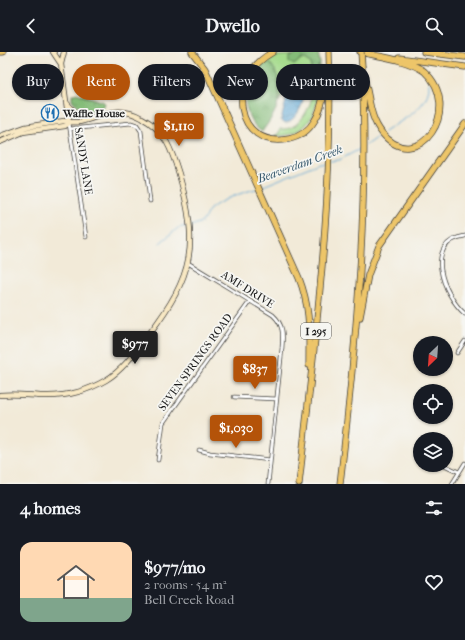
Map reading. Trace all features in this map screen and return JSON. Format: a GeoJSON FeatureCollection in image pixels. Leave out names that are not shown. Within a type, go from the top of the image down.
{"type":"FeatureCollection","features":[{"type":"Feature","properties":{"kind":"highway"},"geometry":{"type":"LineString","coordinates":[[192,52],[205,69],[299,278],[307,303],[310,327],[309,395]]}},
{"type":"Feature","properties":{"kind":"highway"},"geometry":{"type":"LineString","coordinates":[[273,52],[262,59],[252,69],[245,80],[241,96],[242,109],[246,121],[254,130],[269,139],[291,139],[310,128],[319,112],[322,100]]}},
{"type":"Feature","properties":{"kind":"highway","name":"I 295"},"geometry":{"type":"LineString","coordinates":[[329,52],[329,64]]}},
{"type":"Feature","properties":{"kind":"highway"},"geometry":{"type":"LineString","coordinates":[[361,52],[465,67]]}},
{"type":"Feature","properties":{"kind":"highway"},"geometry":{"type":"LineString","coordinates":[[361,52],[362,64]]}},
{"type":"Feature","properties":{"kind":"highway"},"geometry":{"type":"LineString","coordinates":[[361,52],[404,62],[418,67],[435,79],[444,89]]}},
{"type":"Feature","properties":{"kind":"highway"},"geometry":{"type":"LineString","coordinates":[[424,52],[465,57]]}},
{"type":"Feature","properties":{"kind":"highway","name":"I 295"},"geometry":{"type":"LineString","coordinates":[[299,484],[323,260],[330,149],[329,100]]}},
{"type":"Feature","properties":{"kind":"highway"},"geometry":{"type":"LineString","coordinates":[[340,484],[355,350],[362,238],[364,161],[362,100]]}},
{"type":"Feature","properties":{"kind":"highway"},"geometry":{"type":"LineString","coordinates":[[369,100],[377,125],[382,134],[395,143],[407,146],[416,146],[427,143],[437,136]]}},
{"type":"Feature","properties":{"kind":"highway"},"geometry":{"type":"LineString","coordinates":[[355,350],[368,275],[379,246],[465,124]]}},
{"type":"Feature","properties":{"kind":"street","name":"SANDY LANE"},"geometry":{"type":"LineString","coordinates":[[53,52],[61,64]]}},
{"type":"Feature","properties":{"kind":"street","name":"SANDY LANE"},"geometry":{"type":"LineString","coordinates":[[61,64],[64,52]]}},
{"type":"Feature","properties":{"kind":"street","name":"SANDY LANE"},"geometry":{"type":"LineString","coordinates":[[64,86],[86,237]]}},
{"type":"Feature","properties":{"kind":"street"},"geometry":{"type":"LineString","coordinates":[[66,101],[79,115],[86,117],[97,116]]}},
{"type":"Feature","properties":{"kind":"street"},"geometry":{"type":"LineString","coordinates":[[0,142],[23,132],[65,126],[69,123],[113,111],[126,112],[143,118],[159,130],[171,150],[188,210],[191,238],[188,263],[179,290],[167,310],[134,354],[122,367],[111,376],[92,386],[64,395],[0,395]]}},
{"type":"Feature","properties":{"kind":"street"},"geometry":{"type":"LineString","coordinates":[[0,136],[25,127],[64,121],[69,123]]}},
{"type":"Feature","properties":{"kind":"street"},"geometry":{"type":"LineString","coordinates":[[70,129],[131,123],[137,125],[141,131],[150,201]]}},
{"type":"Feature","properties":{"kind":"street"},"geometry":{"type":"LineString","coordinates":[[465,236],[455,238],[447,243],[442,251],[440,259],[446,290],[456,306],[465,314]]}},
{"type":"Feature","properties":{"kind":"street","name":"AMF DRIVE"},"geometry":{"type":"LineString","coordinates":[[188,263],[276,318],[283,330],[268,484]]}},
{"type":"Feature","properties":{"kind":"street","name":"SEVEN SPRINGS ROAD"},"geometry":{"type":"LineString","coordinates":[[158,460],[163,423],[250,301]]}},
{"type":"Feature","properties":{"kind":"street"},"geometry":{"type":"LineString","coordinates":[[457,353],[465,341]]}},
{"type":"Feature","properties":{"kind":"street"},"geometry":{"type":"LineString","coordinates":[[234,398],[277,399]]}},
{"type":"Feature","properties":{"kind":"street"},"geometry":{"type":"LineString","coordinates":[[200,450],[210,454],[270,460]]}},
{"type":"Feature","properties":{"kind":"street"},"geometry":{"type":"LineString","coordinates":[[452,484],[465,463]]}},
{"type":"Feature","properties":{"kind":"street"},"geometry":{"type":"LineString","coordinates":[[453,469],[459,472]]}},
{"type":"Feature","properties":{"kind":"green space"},"geometry":{"type":"Polygon","coordinates":[[[299,52],[318,52],[320,63],[311,64],[305,59],[301,59],[295,64],[292,64],[289,62],[289,58],[299,52]]]}},
{"type":"Feature","properties":{"kind":"green space"},"geometry":{"type":"Polygon","coordinates":[[[293,55],[289,58],[293,64],[276,64],[276,78],[268,62],[273,56],[293,55]]]}},
{"type":"Feature","properties":{"kind":"green space"},"geometry":{"type":"Polygon","coordinates":[[[301,59],[305,59],[311,63],[295,64],[301,59]]]}},
{"type":"Feature","properties":{"kind":"green space"},"geometry":{"type":"Polygon","coordinates":[[[268,62],[272,65],[276,72],[276,100],[278,100],[274,114],[262,132],[254,125],[249,116],[246,100],[268,100],[268,64],[265,64],[268,62]]]}},
{"type":"Feature","properties":{"kind":"green space"},"geometry":{"type":"Polygon","coordinates":[[[72,100],[99,100],[105,103],[98,110],[93,111],[83,109],[72,100]]]}},
{"type":"Feature","properties":{"kind":"green space"},"geometry":{"type":"Polygon","coordinates":[[[311,100],[317,100],[314,113],[300,130],[289,135],[274,136],[279,133],[280,129],[290,128],[300,121],[311,100]]]}},
{"type":"Feature","properties":{"kind":"water"},"geometry":{"type":"Polygon","coordinates":[[[286,100],[303,100],[295,117],[286,123],[281,120],[286,100]]]}},
{"type":"Feature","properties":{"kind":"waterway","name":"Beaverdam Creek"},"geometry":{"type":"LineString","coordinates":[[384,132],[406,118],[420,106],[425,100],[429,83]]}},
{"type":"Feature","properties":{"kind":"waterway","name":"Beaverdam Creek"},"geometry":{"type":"LineString","coordinates":[[366,145],[380,135]]}},
{"type":"Feature","properties":{"kind":"waterway","name":"Beaverdam Creek"},"geometry":{"type":"LineString","coordinates":[[330,161],[339,160],[362,148]]}},
{"type":"Feature","properties":{"kind":"waterway","name":"Beaverdam Creek"},"geometry":{"type":"LineString","coordinates":[[261,187],[319,163],[327,162]]}},
{"type":"Feature","properties":{"kind":"waterway","name":"Beaverdam Creek"},"geometry":{"type":"LineString","coordinates":[[191,226],[202,222],[210,209],[220,202],[256,189]]}},
{"type":"Feature","properties":{"kind":"waterway","name":"Beaverdam Creek"},"geometry":{"type":"LineString","coordinates":[[160,243],[178,228],[188,226]]}},
{"type":"Feature","properties":{"kind":"place","name":"Waffle House"},"geometry":{"type":"Point","coordinates":[50,113]}}]}
